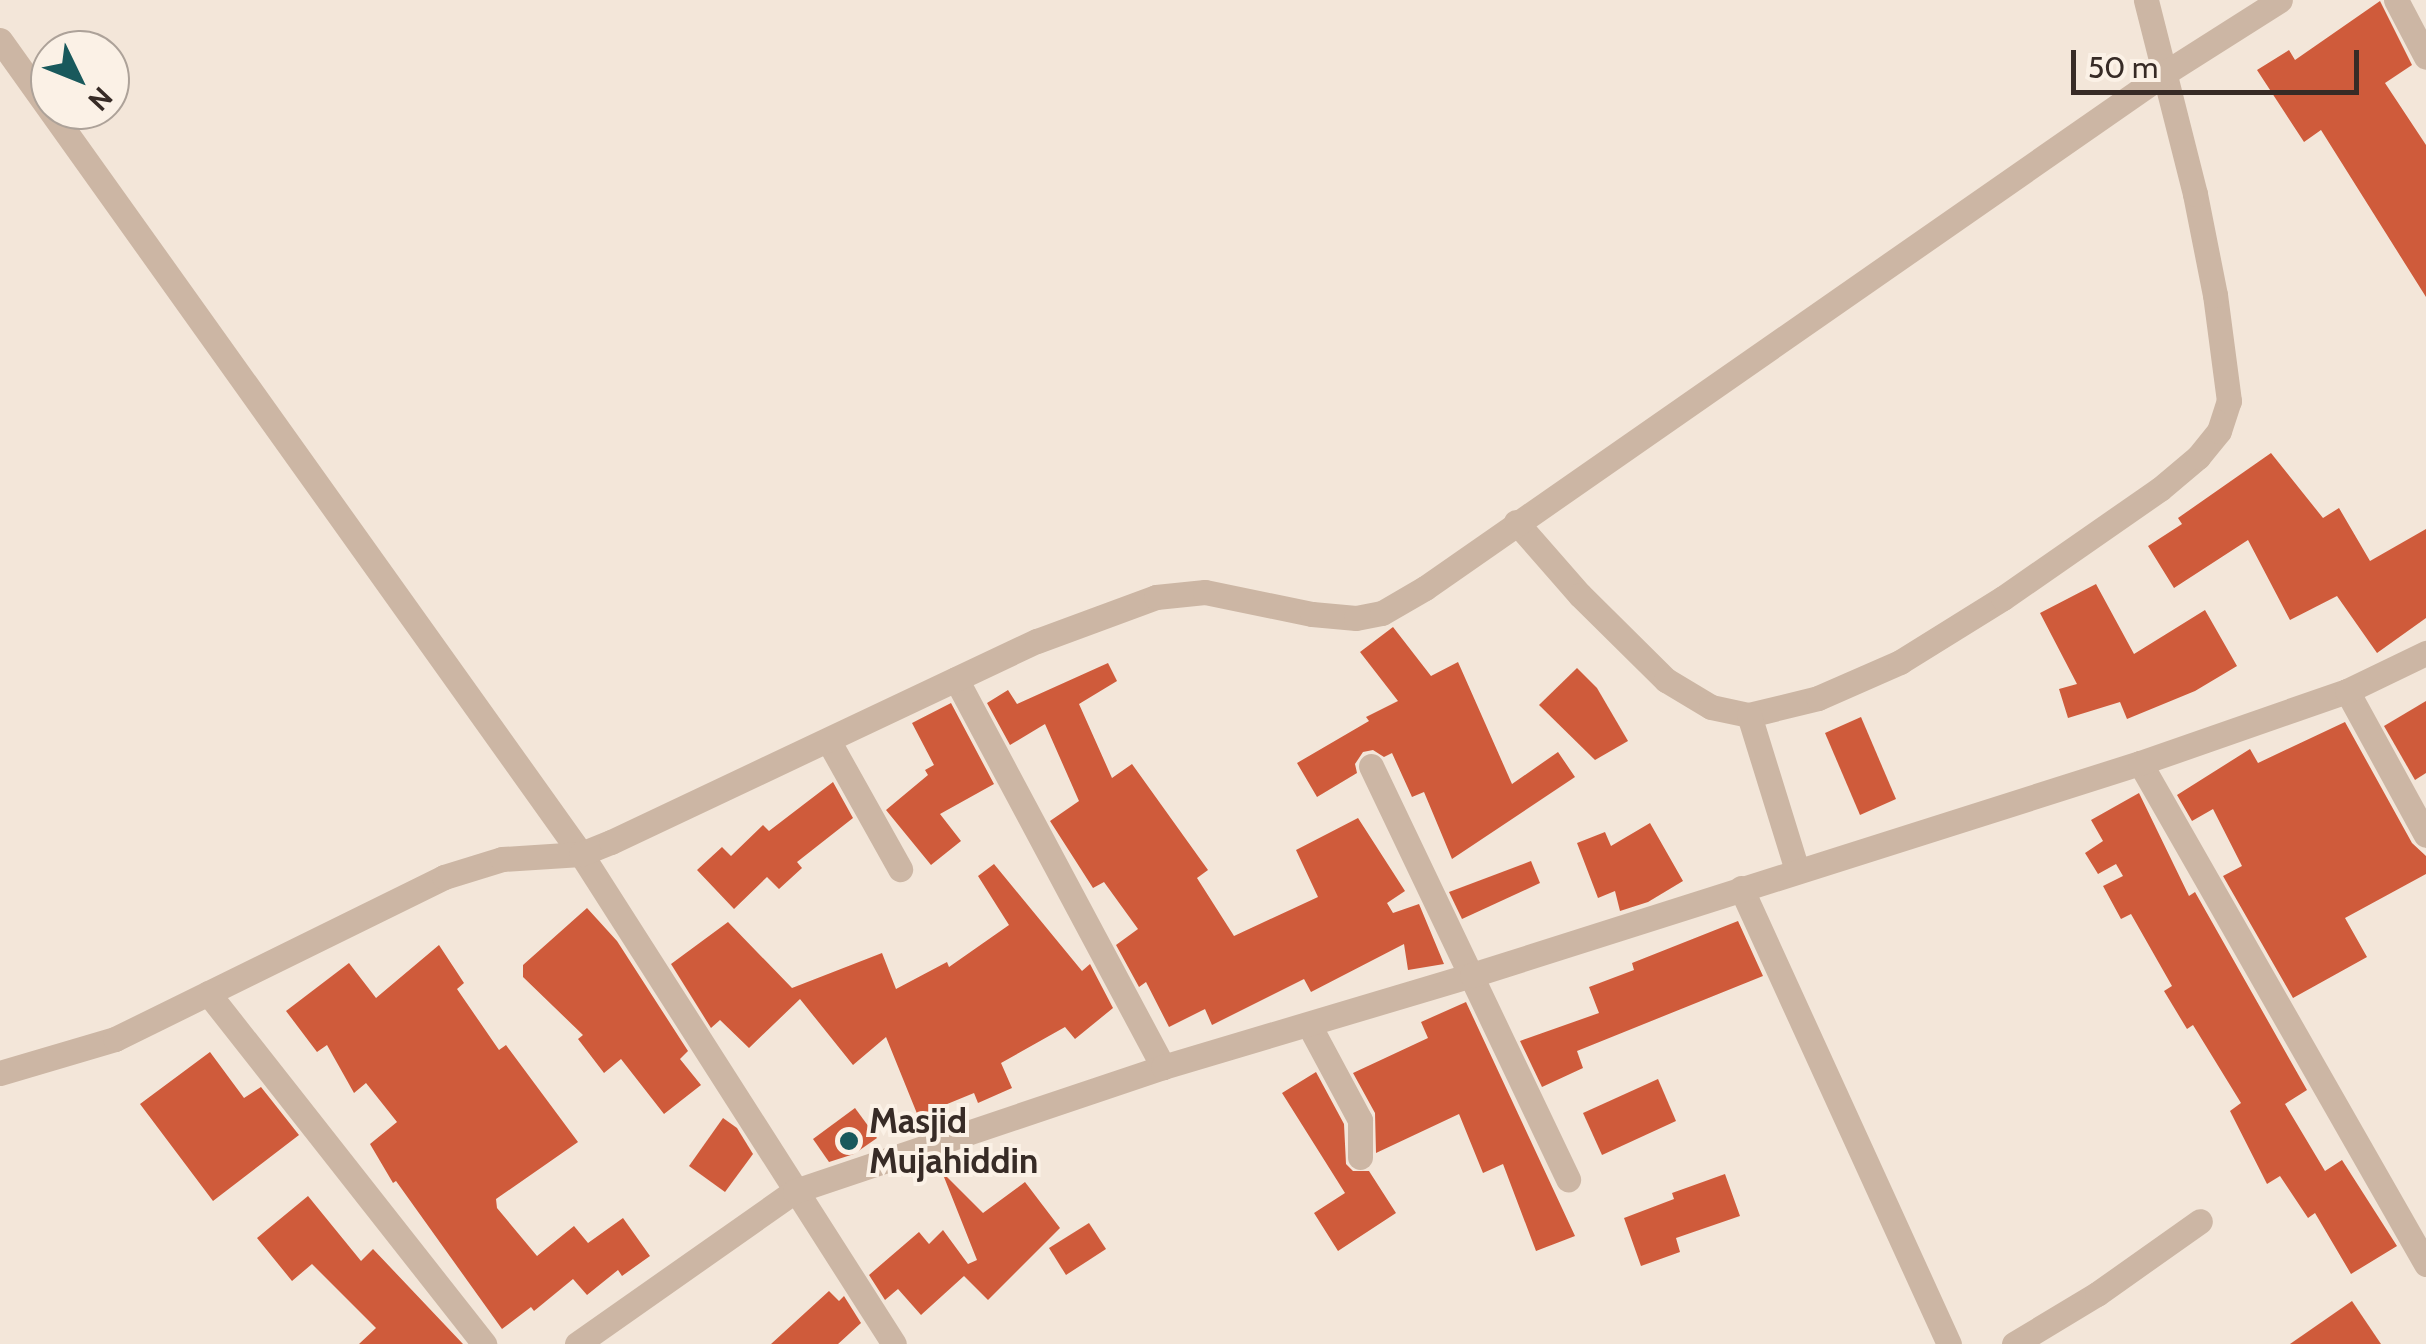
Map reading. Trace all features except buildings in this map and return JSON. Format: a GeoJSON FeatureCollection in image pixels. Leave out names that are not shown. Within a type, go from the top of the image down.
{"type":"FeatureCollection","features":[{"type":"Feature","properties":{"kind":"street"},"geometry":{"type":"LineString","coordinates":[[1516,522],[1580,595],[1666,680],[1710,707],[1749,715],[1818,698],[1900,662],[2003,598],[2160,490],[2198,457],[2219,430],[2229,401],[2228,370],[2195,194],[2146,0]]}},
{"type":"Feature","properties":{"kind":"street"},"geometry":{"type":"LineString","coordinates":[[0,1073],[115,1039],[444,877],[502,859],[581,854],[1037,641],[1156,597],[1205,592],[1312,614],[1356,618],[1382,612],[1425,588],[2165,73],[2280,0]]}},
{"type":"Feature","properties":{"kind":"street"},"geometry":{"type":"LineString","coordinates":[[2396,0],[2426,58]]}},
{"type":"Feature","properties":{"kind":"street"},"geometry":{"type":"LineString","coordinates":[[0,40],[581,854],[894,1344]]}},
{"type":"Feature","properties":{"kind":"street"},"geometry":{"type":"LineString","coordinates":[[586,1341],[795,1191],[1163,1066],[1309,1026],[2140,764],[2347,690],[2426,653]]}},
{"type":"Feature","properties":{"kind":"street"},"geometry":{"type":"LineString","coordinates":[[956,678],[1163,1066]]}},
{"type":"Feature","properties":{"kind":"street"},"geometry":{"type":"LineString","coordinates":[[2347,690],[2426,835]]}},
{"type":"Feature","properties":{"kind":"street"},"geometry":{"type":"LineString","coordinates":[[1749,715],[1797,870]]}},
{"type":"Feature","properties":{"kind":"street"},"geometry":{"type":"LineString","coordinates":[[828,740],[900,868]]}},
{"type":"Feature","properties":{"kind":"street"},"geometry":{"type":"LineString","coordinates":[[2140,764],[2426,1264]]}},
{"type":"Feature","properties":{"kind":"street"},"geometry":{"type":"LineString","coordinates":[[1371,766],[1568,1179]]}},
{"type":"Feature","properties":{"kind":"street"},"geometry":{"type":"LineString","coordinates":[[1741,888],[1949,1344]]}},
{"type":"Feature","properties":{"kind":"street"},"geometry":{"type":"LineString","coordinates":[[208,993],[484,1344]]}},
{"type":"Feature","properties":{"kind":"street"},"geometry":{"type":"LineString","coordinates":[[1309,1026],[1360,1120],[1360,1157]]}},
{"type":"Feature","properties":{"kind":"street"},"geometry":{"type":"LineString","coordinates":[[2014,1344],[2097,1294],[2200,1221]]}},
{"type":"Feature","properties":{"kind":"place","name":"Masjid Mujahiddin"},"geometry":{"type":"Point","coordinates":[849,1141]}}]}
